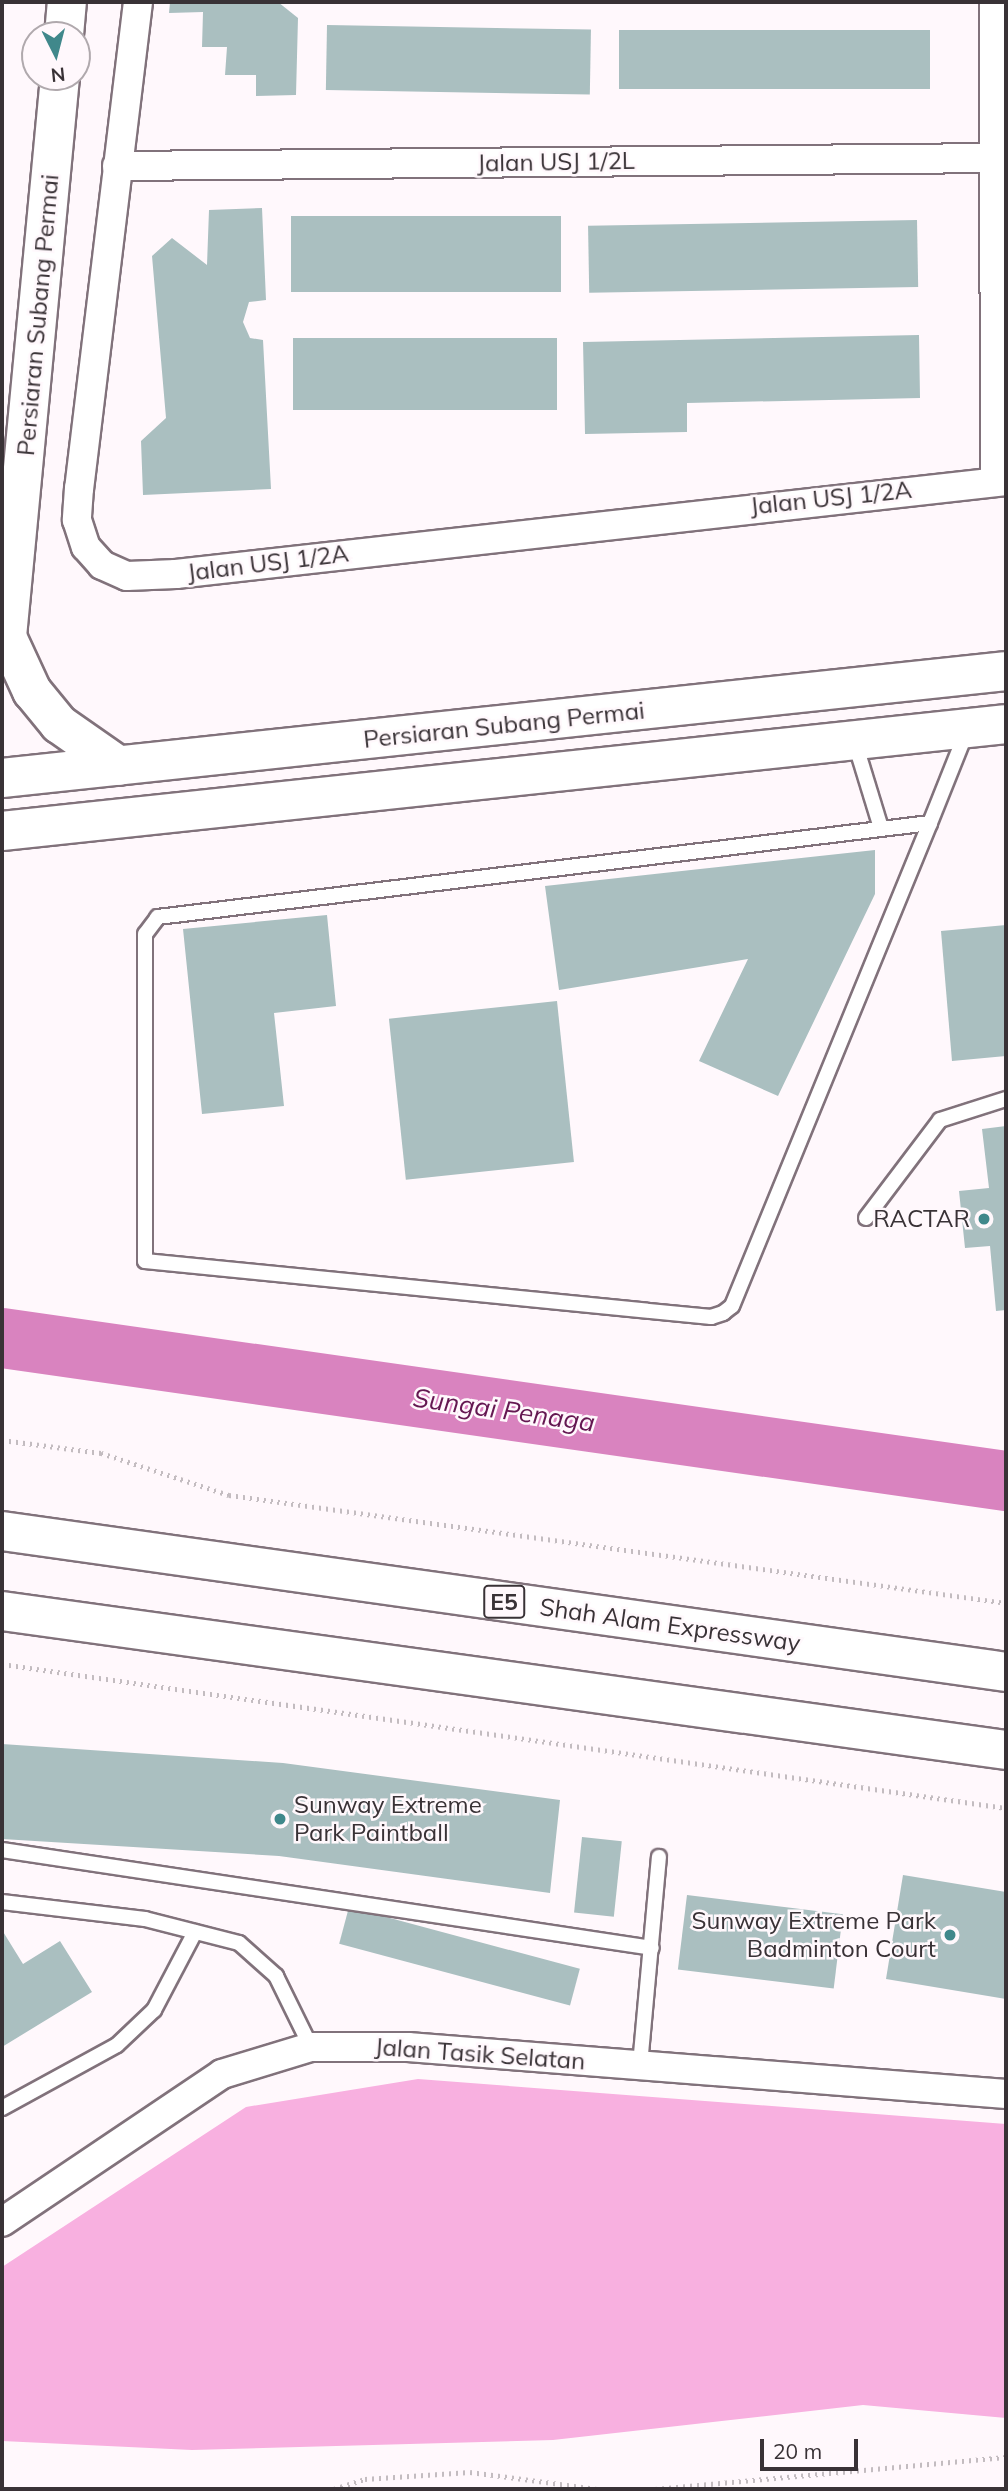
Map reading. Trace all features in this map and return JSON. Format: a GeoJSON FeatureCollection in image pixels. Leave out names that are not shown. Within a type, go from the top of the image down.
{"type":"FeatureCollection","features":[{"type":"Feature","properties":{"kind":"main road"},"geometry":{"type":"LineString","coordinates":[[65,21],[67,2]]}},
{"type":"Feature","properties":{"kind":"main road","name":"Persiaran Subang Permai"},"geometry":{"type":"LineString","coordinates":[[59,91],[7,638],[32,691],[59,724],[119,766]]}},
{"type":"Feature","properties":{"kind":"main road","name":"Persiaran Subang Permai"},"geometry":{"type":"LineString","coordinates":[[2,778],[1006,671]]}},
{"type":"Feature","properties":{"kind":"main road"},"geometry":{"type":"LineString","coordinates":[[2,831],[1006,724]]}},
{"type":"Feature","properties":{"kind":"main road","name":"Shah Alam Expressway"},"geometry":{"type":"LineString","coordinates":[[2,1531],[1006,1672]]}},
{"type":"Feature","properties":{"kind":"main road"},"geometry":{"type":"LineString","coordinates":[[2,1611],[1006,1750]]}},
{"type":"Feature","properties":{"kind":"street","name":"Jalan USJ 1/2A"},"geometry":{"type":"LineString","coordinates":[[138,2],[78,520],[86,547],[102,565],[127,576],[1000,481]]}},
{"type":"Feature","properties":{"kind":"street"},"geometry":{"type":"LineString","coordinates":[[994,2],[1000,158],[1000,481]]}},
{"type":"Feature","properties":{"kind":"street","name":"Jalan USJ 1/2L"},"geometry":{"type":"LineString","coordinates":[[117,166],[1000,158]]}},
{"type":"Feature","properties":{"kind":"street","name":"Jalan Tasik Selatan"},"geometry":{"type":"LineString","coordinates":[[2,2222],[222,2074],[311,2047],[408,2047],[1006,2094]]}},
{"type":"Feature","properties":{"kind":"lane"},"geometry":{"type":"LineString","coordinates":[[930,823],[158,916],[145,934],[145,1261],[711,1317],[723,1313],[732,1306],[930,823],[968,728]]}},
{"type":"Feature","properties":{"kind":"lane"},"geometry":{"type":"LineString","coordinates":[[854,740],[881,828]]}},
{"type":"Feature","properties":{"kind":"lane"},"geometry":{"type":"LineString","coordinates":[[866,1218],[940,1120],[1006,1099]]}},
{"type":"Feature","properties":{"kind":"lane"},"geometry":{"type":"LineString","coordinates":[[2,1850],[652,1948]]}},
{"type":"Feature","properties":{"kind":"lane"},"geometry":{"type":"LineString","coordinates":[[640,2065],[659,1857]]}},
{"type":"Feature","properties":{"kind":"lane"},"geometry":{"type":"LineString","coordinates":[[2,1902],[195,1932],[239,1943],[276,1976],[311,2047]]}},
{"type":"Feature","properties":{"kind":"lane"},"geometry":{"type":"LineString","coordinates":[[2,2108],[117,2045],[154,2010],[195,1932]]}},
{"type":"Feature","properties":{"kind":"path"},"geometry":{"type":"LineString","coordinates":[[2,1440],[101,1452],[229,1495],[1006,1603]]}},
{"type":"Feature","properties":{"kind":"path"},"geometry":{"type":"LineString","coordinates":[[2,1664],[1006,1808]]}},
{"type":"Feature","properties":{"kind":"path"},"geometry":{"type":"LineString","coordinates":[[654,2489],[1006,2457]]}},
{"type":"Feature","properties":{"kind":"path"},"geometry":{"type":"LineString","coordinates":[[334,2489],[365,2479],[470,2472],[597,2489]]}},
{"type":"Feature","properties":{"kind":"shaded area"},"geometry":{"type":"Polygon","coordinates":[[[418,2079],[1006,2124],[1006,2418],[863,2405],[553,2440],[192,2450],[2,2441],[2,2267],[246,2107],[418,2079]]]}},
{"type":"Feature","properties":{"kind":"building"},"geometry":{"type":"Polygon","coordinates":[[[170,2],[278,2],[298,18],[296,95],[256,96],[256,75],[225,75],[227,47],[202,47],[203,12],[169,13],[170,2]]]}},
{"type":"Feature","properties":{"kind":"building"},"geometry":{"type":"Polygon","coordinates":[[[327,25],[591,30],[590,95],[326,90],[327,25]]]}},
{"type":"Feature","properties":{"kind":"building"},"geometry":{"type":"Polygon","coordinates":[[[619,30],[930,30],[930,89],[619,89],[619,30]]]}},
{"type":"Feature","properties":{"kind":"building"},"geometry":{"type":"Polygon","coordinates":[[[262,208],[266,300],[249,302],[243,322],[250,338],[263,340],[271,489],[143,495],[141,441],[166,418],[152,256],[172,238],[207,265],[209,210],[262,208]]]}},
{"type":"Feature","properties":{"kind":"building"},"geometry":{"type":"Polygon","coordinates":[[[291,216],[561,216],[561,292],[291,292],[291,216]]]}},
{"type":"Feature","properties":{"kind":"building"},"geometry":{"type":"Polygon","coordinates":[[[917,220],[918,287],[589,293],[588,226],[917,220]]]}},
{"type":"Feature","properties":{"kind":"building"},"geometry":{"type":"Polygon","coordinates":[[[919,335],[920,398],[687,403],[687,432],[585,434],[583,342],[919,335]]]}},
{"type":"Feature","properties":{"kind":"building"},"geometry":{"type":"Polygon","coordinates":[[[293,338],[557,338],[557,410],[293,410],[293,338]]]}},
{"type":"Feature","properties":{"kind":"building"},"geometry":{"type":"Polygon","coordinates":[[[875,850],[875,894],[778,1096],[699,1061],[748,959],[559,990],[545,886],[875,850]]]}},
{"type":"Feature","properties":{"kind":"building"},"geometry":{"type":"Polygon","coordinates":[[[327,915],[336,1006],[274,1013],[284,1106],[202,1114],[183,929],[327,915]]]}},
{"type":"Feature","properties":{"kind":"building"},"geometry":{"type":"Polygon","coordinates":[[[1006,925],[1006,1056],[952,1061],[941,931],[1006,925]]]}},
{"type":"Feature","properties":{"kind":"building"},"geometry":{"type":"Polygon","coordinates":[[[557,1001],[574,1162],[406,1180],[389,1019],[557,1001]]]}},
{"type":"Feature","properties":{"kind":"building","name":"RACTAR"},"geometry":{"type":"Polygon","coordinates":[[[1006,1126],[1006,1310],[996,1311],[990,1246],[965,1248],[959,1191],[989,1188],[982,1129],[1006,1126]]]}},
{"type":"Feature","properties":{"kind":"building","name":"Sunway Extreme Park Paintball"},"geometry":{"type":"Polygon","coordinates":[[[2,1744],[283,1763],[560,1800],[550,1893],[279,1856],[2,1839],[2,1744]]]}},
{"type":"Feature","properties":{"kind":"building"},"geometry":{"type":"Polygon","coordinates":[[[582,1837],[622,1841],[614,1917],[574,1913],[582,1837]]]}},
{"type":"Feature","properties":{"kind":"building","name":"Sunway Extreme Park Badminton Court"},"geometry":{"type":"Polygon","coordinates":[[[903,1875],[1006,1892],[1006,1999],[886,1979],[903,1875]]]}},
{"type":"Feature","properties":{"kind":"building"},"geometry":{"type":"Polygon","coordinates":[[[687,1895],[843,1914],[834,1989],[678,1969],[687,1895]]]}},
{"type":"Feature","properties":{"kind":"building"},"geometry":{"type":"Polygon","coordinates":[[[349,1907],[580,1969],[570,2006],[339,1944],[349,1907]]]}},
{"type":"Feature","properties":{"kind":"building"},"geometry":{"type":"Polygon","coordinates":[[[2,1930],[23,1964],[60,1941],[92,1992],[2,2047],[2,1930]]]}},
{"type":"Feature","properties":{"kind":"waterway","name":"Sungai Penaga"},"geometry":{"type":"LineString","coordinates":[[2,1338],[1006,1481]]}},
{"type":"Feature","properties":{"kind":"place","name":"RACTAR"},"geometry":{"type":"Point","coordinates":[984,1219]}},
{"type":"Feature","properties":{"kind":"place","name":"Sunway Extreme Park Paintball"},"geometry":{"type":"Point","coordinates":[280,1819]}},
{"type":"Feature","properties":{"kind":"place","name":"Sunway Extreme Park Badminton Court"},"geometry":{"type":"Point","coordinates":[950,1935]}}]}
